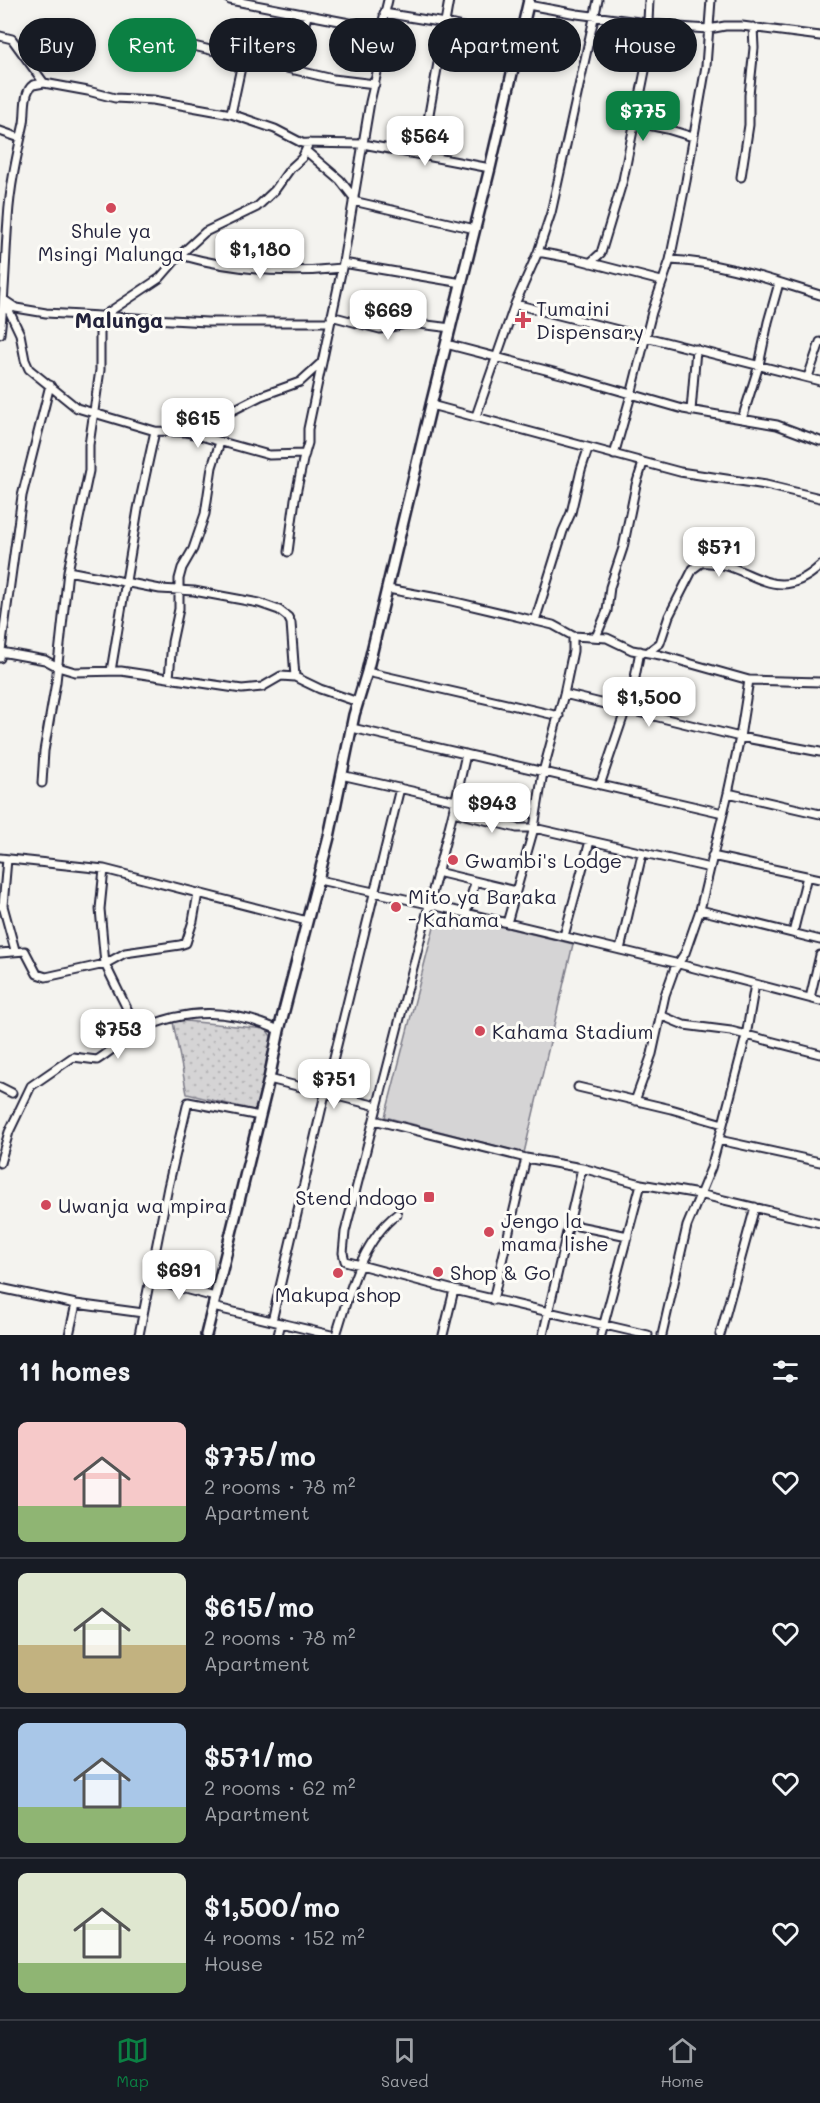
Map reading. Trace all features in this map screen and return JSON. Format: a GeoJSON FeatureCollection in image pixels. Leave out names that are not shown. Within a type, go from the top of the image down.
{"type":"FeatureCollection","features":[{"type":"Feature","properties":{"kind":"street"},"geometry":{"type":"LineString","coordinates":[[230,0],[329,20]]}},
{"type":"Feature","properties":{"kind":"street"},"geometry":{"type":"LineString","coordinates":[[383,18],[388,0]]}},
{"type":"Feature","properties":{"kind":"street"},"geometry":{"type":"LineString","coordinates":[[446,18],[449,0]]}},
{"type":"Feature","properties":{"kind":"street"},"geometry":{"type":"LineString","coordinates":[[476,416],[515,304],[538,252],[551,213],[598,0]]}},
{"type":"Feature","properties":{"kind":"street"},"geometry":{"type":"LineString","coordinates":[[648,18],[649,0]]}},
{"type":"Feature","properties":{"kind":"street"},"geometry":{"type":"LineString","coordinates":[[614,455],[661,281],[670,260],[706,66],[711,0]]}},
{"type":"Feature","properties":{"kind":"street"},"geometry":{"type":"LineString","coordinates":[[525,18],[528,3],[608,18]]}},
{"type":"Feature","properties":{"kind":"street"},"geometry":{"type":"LineString","coordinates":[[384,13],[428,20]]}},
{"type":"Feature","properties":{"kind":"street"},"geometry":{"type":"LineString","coordinates":[[697,28],[753,27],[820,36]]}},
{"type":"Feature","properties":{"kind":"street"},"geometry":{"type":"LineString","coordinates":[[741,177],[749,125],[753,27]]}},
{"type":"Feature","properties":{"kind":"street"},"geometry":{"type":"LineString","coordinates":[[0,36],[12,39],[44,83]]}},
{"type":"Feature","properties":{"kind":"street"},"geometry":{"type":"LineString","coordinates":[[231,114],[240,72]]}},
{"type":"Feature","properties":{"kind":"street"},"geometry":{"type":"LineString","coordinates":[[301,72],[375,84]]}},
{"type":"Feature","properties":{"kind":"street"},"geometry":{"type":"LineString","coordinates":[[288,552],[292,515],[330,319],[343,265],[377,72]]}},
{"type":"Feature","properties":{"kind":"street"},"geometry":{"type":"LineString","coordinates":[[422,154],[436,72]]}},
{"type":"Feature","properties":{"kind":"street"},"geometry":{"type":"LineString","coordinates":[[206,1335],[279,1030],[319,880],[358,702],[388,588],[513,72]]}},
{"type":"Feature","properties":{"kind":"street"},"geometry":{"type":"LineString","coordinates":[[591,263],[601,253],[613,217],[623,180],[645,72]]}},
{"type":"Feature","properties":{"kind":"street"},"geometry":{"type":"LineString","coordinates":[[0,334],[13,172],[29,88],[33,85],[44,83],[115,98],[153,100],[231,114],[275,129],[294,141],[363,144],[490,168]]}},
{"type":"Feature","properties":{"kind":"street"},"geometry":{"type":"LineString","coordinates":[[634,122],[693,137]]}},
{"type":"Feature","properties":{"kind":"street"},"geometry":{"type":"LineString","coordinates":[[0,131],[20,138]]}},
{"type":"Feature","properties":{"kind":"street"},"geometry":{"type":"LineString","coordinates":[[42,783],[44,751],[58,667],[68,571],[89,471],[89,445],[100,370],[100,326],[103,316],[160,278],[205,232],[257,207],[302,158],[309,143]]}},
{"type":"Feature","properties":{"kind":"street"},"geometry":{"type":"LineString","coordinates":[[306,152],[340,180],[354,199],[475,229]]}},
{"type":"Feature","properties":{"kind":"street"},"geometry":{"type":"LineString","coordinates":[[538,252],[661,281]]}},
{"type":"Feature","properties":{"kind":"street"},"geometry":{"type":"LineString","coordinates":[[180,255],[221,265],[286,272],[343,265],[462,283]]}},
{"type":"Feature","properties":{"kind":"street"},"geometry":{"type":"LineString","coordinates":[[670,260],[712,264],[820,295]]}},
{"type":"Feature","properties":{"kind":"street"},"geometry":{"type":"LineString","coordinates":[[742,419],[759,365],[779,282]]}},
{"type":"Feature","properties":{"kind":"street"},"geometry":{"type":"LineString","coordinates":[[4,300],[16,308],[46,313],[207,322],[330,319],[383,329],[411,323],[451,328]]}},
{"type":"Feature","properties":{"kind":"street"},"geometry":{"type":"LineString","coordinates":[[4,300],[20,334],[28,367],[71,404],[155,431],[182,432],[273,456],[305,454]]}},
{"type":"Feature","properties":{"kind":"street"},"geometry":{"type":"LineString","coordinates":[[515,304],[820,381]]}},
{"type":"Feature","properties":{"kind":"street"},"geometry":{"type":"LineString","coordinates":[[807,377],[820,342]]}},
{"type":"Feature","properties":{"kind":"street"},"geometry":{"type":"LineString","coordinates":[[446,344],[691,411],[777,425],[820,441]]}},
{"type":"Feature","properties":{"kind":"street"},"geometry":{"type":"LineString","coordinates":[[691,411],[696,349]]}},
{"type":"Feature","properties":{"kind":"street"},"geometry":{"type":"LineString","coordinates":[[182,432],[212,421],[261,396],[300,382],[322,362]]}},
{"type":"Feature","properties":{"kind":"street"},"geometry":{"type":"LineString","coordinates":[[50,385],[22,496],[1,655],[45,660],[58,667],[83,673],[111,670],[242,690],[262,687],[281,676],[295,677],[320,690],[358,702]]}},
{"type":"Feature","properties":{"kind":"street"},"geometry":{"type":"LineString","coordinates":[[431,405],[680,472],[766,485],[820,498]]}},
{"type":"Feature","properties":{"kind":"street"},"geometry":{"type":"LineString","coordinates":[[111,670],[138,508],[155,431]]}},
{"type":"Feature","properties":{"kind":"street"},"geometry":{"type":"LineString","coordinates":[[169,678],[171,642],[179,609],[178,589],[182,568],[193,549],[205,514],[212,467],[220,442]]}},
{"type":"Feature","properties":{"kind":"street"},"geometry":{"type":"LineString","coordinates":[[535,621],[563,531],[573,508],[588,449]]}},
{"type":"Feature","properties":{"kind":"street"},"geometry":{"type":"LineString","coordinates":[[596,637],[607,611],[610,587],[623,548],[643,463]]}},
{"type":"Feature","properties":{"kind":"street"},"geometry":{"type":"LineString","coordinates":[[600,785],[644,652],[660,643],[674,606],[693,569],[701,563],[715,564],[784,585],[801,582],[820,566]]}},
{"type":"Feature","properties":{"kind":"street"},"geometry":{"type":"LineString","coordinates":[[68,571],[165,590],[178,589],[273,607],[290,620],[293,633],[295,677]]}},
{"type":"Feature","properties":{"kind":"street"},"geometry":{"type":"LineString","coordinates":[[388,588],[553,625],[573,636],[607,638],[628,649],[749,680],[820,682]]}},
{"type":"Feature","properties":{"kind":"street"},"geometry":{"type":"LineString","coordinates":[[507,923],[534,828],[543,772],[559,716],[573,651],[573,636]]}},
{"type":"Feature","properties":{"kind":"street"},"geometry":{"type":"LineString","coordinates":[[367,672],[559,716]]}},
{"type":"Feature","properties":{"kind":"street"},"geometry":{"type":"LineString","coordinates":[[635,1101],[652,1054],[660,1015],[674,970],[685,953],[700,910],[740,737],[749,680]]}},
{"type":"Feature","properties":{"kind":"street"},"geometry":{"type":"LineString","coordinates":[[564,694],[740,737],[820,752]]}},
{"type":"Feature","properties":{"kind":"street"},"geometry":{"type":"LineString","coordinates":[[352,728],[723,813]]}},
{"type":"Feature","properties":{"kind":"street"},"geometry":{"type":"LineString","coordinates":[[466,754],[343,1242],[345,1261],[493,1300],[648,1335]]}},
{"type":"Feature","properties":{"kind":"street"},"geometry":{"type":"LineString","coordinates":[[342,775],[456,801]]}},
{"type":"Feature","properties":{"kind":"street"},"geometry":{"type":"LineString","coordinates":[[272,1321],[400,788]]}},
{"type":"Feature","properties":{"kind":"street"},"geometry":{"type":"LineString","coordinates":[[728,793],[820,814]]}},
{"type":"Feature","properties":{"kind":"street"},"geometry":{"type":"LineString","coordinates":[[453,812],[710,868]]}},
{"type":"Feature","properties":{"kind":"street"},"geometry":{"type":"LineString","coordinates":[[564,936],[590,841]]}},
{"type":"Feature","properties":{"kind":"street"},"geometry":{"type":"LineString","coordinates":[[620,951],[642,854]]}},
{"type":"Feature","properties":{"kind":"street"},"geometry":{"type":"LineString","coordinates":[[712,856],[820,879]]}},
{"type":"Feature","properties":{"kind":"street"},"geometry":{"type":"LineString","coordinates":[[15,950],[1,906],[3,858],[104,869],[307,921]]}},
{"type":"Feature","properties":{"kind":"street"},"geometry":{"type":"LineString","coordinates":[[104,869],[100,909],[105,964],[138,1031]]}},
{"type":"Feature","properties":{"kind":"street"},"geometry":{"type":"LineString","coordinates":[[437,872],[475,883],[516,891]]}},
{"type":"Feature","properties":{"kind":"street"},"geometry":{"type":"LineString","coordinates":[[793,933],[807,876]]}},
{"type":"Feature","properties":{"kind":"street"},"geometry":{"type":"LineString","coordinates":[[319,880],[564,936],[820,1001]]}},
{"type":"Feature","properties":{"kind":"street"},"geometry":{"type":"LineString","coordinates":[[466,913],[475,883]]}},
{"type":"Feature","properties":{"kind":"street"},"geometry":{"type":"LineString","coordinates":[[0,953],[15,950],[27,952],[37,974],[46,977],[105,964],[125,952],[180,945],[186,943],[198,893]]}},
{"type":"Feature","properties":{"kind":"street"},"geometry":{"type":"LineString","coordinates":[[700,910],[820,940]]}},
{"type":"Feature","properties":{"kind":"street"},"geometry":{"type":"LineString","coordinates":[[810,998],[820,955]]}},
{"type":"Feature","properties":{"kind":"street"},"geometry":{"type":"LineString","coordinates":[[662,1335],[687,1226],[711,1168],[719,1140],[746,1036],[755,984]]}},
{"type":"Feature","properties":{"kind":"street"},"geometry":{"type":"LineString","coordinates":[[0,1163],[9,1132],[31,1086],[73,1057],[100,1059],[138,1031],[180,1015],[235,1016],[252,1019],[279,1030]]}},
{"type":"Feature","properties":{"kind":"street"},"geometry":{"type":"LineString","coordinates":[[660,1015],[684,1026],[717,1028],[819,1055]]}},
{"type":"Feature","properties":{"kind":"street"},"geometry":{"type":"LineString","coordinates":[[269,1079],[377,1106]]}},
{"type":"Feature","properties":{"kind":"street"},"geometry":{"type":"LineString","coordinates":[[0,1087],[12,1093]]}},
{"type":"Feature","properties":{"kind":"street"},"geometry":{"type":"LineString","coordinates":[[578,1087],[682,1111],[723,1124]]}},
{"type":"Feature","properties":{"kind":"street"},"geometry":{"type":"LineString","coordinates":[[139,1335],[168,1187],[188,1102],[260,1116]]}},
{"type":"Feature","properties":{"kind":"street"},"geometry":{"type":"LineString","coordinates":[[374,1120],[526,1158],[582,1168],[641,1184],[699,1194],[820,1223]]}},
{"type":"Feature","properties":{"kind":"street"},"geometry":{"type":"LineString","coordinates":[[719,1140],[820,1162]]}},
{"type":"Feature","properties":{"kind":"street"},"geometry":{"type":"LineString","coordinates":[[493,1300],[526,1158]]}},
{"type":"Feature","properties":{"kind":"street"},"geometry":{"type":"LineString","coordinates":[[543,1335],[582,1168]]}},
{"type":"Feature","properties":{"kind":"street"},"geometry":{"type":"LineString","coordinates":[[601,1335],[641,1184]]}},
{"type":"Feature","properties":{"kind":"street"},"geometry":{"type":"LineString","coordinates":[[720,1335],[755,1207]]}},
{"type":"Feature","properties":{"kind":"street"},"geometry":{"type":"LineString","coordinates":[[336,1335],[359,1264],[387,1222],[397,1214]]}},
{"type":"Feature","properties":{"kind":"street"},"geometry":{"type":"LineString","coordinates":[[568,1224],[628,1236]]}},
{"type":"Feature","properties":{"kind":"street"},"geometry":{"type":"LineString","coordinates":[[150,1280],[272,1321],[331,1335]]}},
{"type":"Feature","properties":{"kind":"street"},"geometry":{"type":"LineString","coordinates":[[0,1287],[76,1304],[143,1313]]}},
{"type":"Feature","properties":{"kind":"street"},"geometry":{"type":"LineString","coordinates":[[443,1335],[454,1290]]}},
{"type":"Feature","properties":{"kind":"street"},"geometry":{"type":"LineString","coordinates":[[69,1335],[76,1304]]}},
{"type":"Feature","properties":{"kind":"street"},"geometry":{"type":"LineString","coordinates":[[278,1335],[281,1323]]}},
{"type":"Feature","properties":{"kind":"shaded area","name":"Kahama Stadium"},"geometry":{"type":"Polygon","coordinates":[[[438,911],[573,944],[524,1153],[385,1117],[438,911]]]}},
{"type":"Feature","properties":{"kind":"shaded area"},"geometry":{"type":"Polygon","coordinates":[[[176,1020],[266,1029],[271,1036],[257,1111],[187,1094],[173,1022],[176,1020]]]}},
{"type":"Feature","properties":{"kind":"place","name":"Shule ya Msingi Malunga"},"geometry":{"type":"Point","coordinates":[111,208]}},
{"type":"Feature","properties":{"kind":"place","name":"Tumaini Dispensary"},"geometry":{"type":"Point","coordinates":[523,320]}},
{"type":"Feature","properties":{"kind":"place","name":"Gwambi's Lodge"},"geometry":{"type":"Point","coordinates":[453,860]}},
{"type":"Feature","properties":{"kind":"place","name":"Mito ya Baraka - Kahama"},"geometry":{"type":"Point","coordinates":[396,907]}},
{"type":"Feature","properties":{"kind":"place","name":"Kahama Stadium"},"geometry":{"type":"Point","coordinates":[480,1031]}},
{"type":"Feature","properties":{"kind":"place","name":"Stend ndogo"},"geometry":{"type":"Point","coordinates":[429,1197]}},
{"type":"Feature","properties":{"kind":"place","name":"Uwanja wa mpira"},"geometry":{"type":"Point","coordinates":[46,1205]}},
{"type":"Feature","properties":{"kind":"place","name":"Jengo la mama lishe"},"geometry":{"type":"Point","coordinates":[489,1232]}},
{"type":"Feature","properties":{"kind":"place","name":"Shop & Go"},"geometry":{"type":"Point","coordinates":[438,1272]}},
{"type":"Feature","properties":{"kind":"place","name":"Makupa shop"},"geometry":{"type":"Point","coordinates":[338,1273]}},
{"type":"Feature","properties":{"kind":"district","name":"Malunga"},"geometry":{"type":"Point","coordinates":[119,319]}}]}
